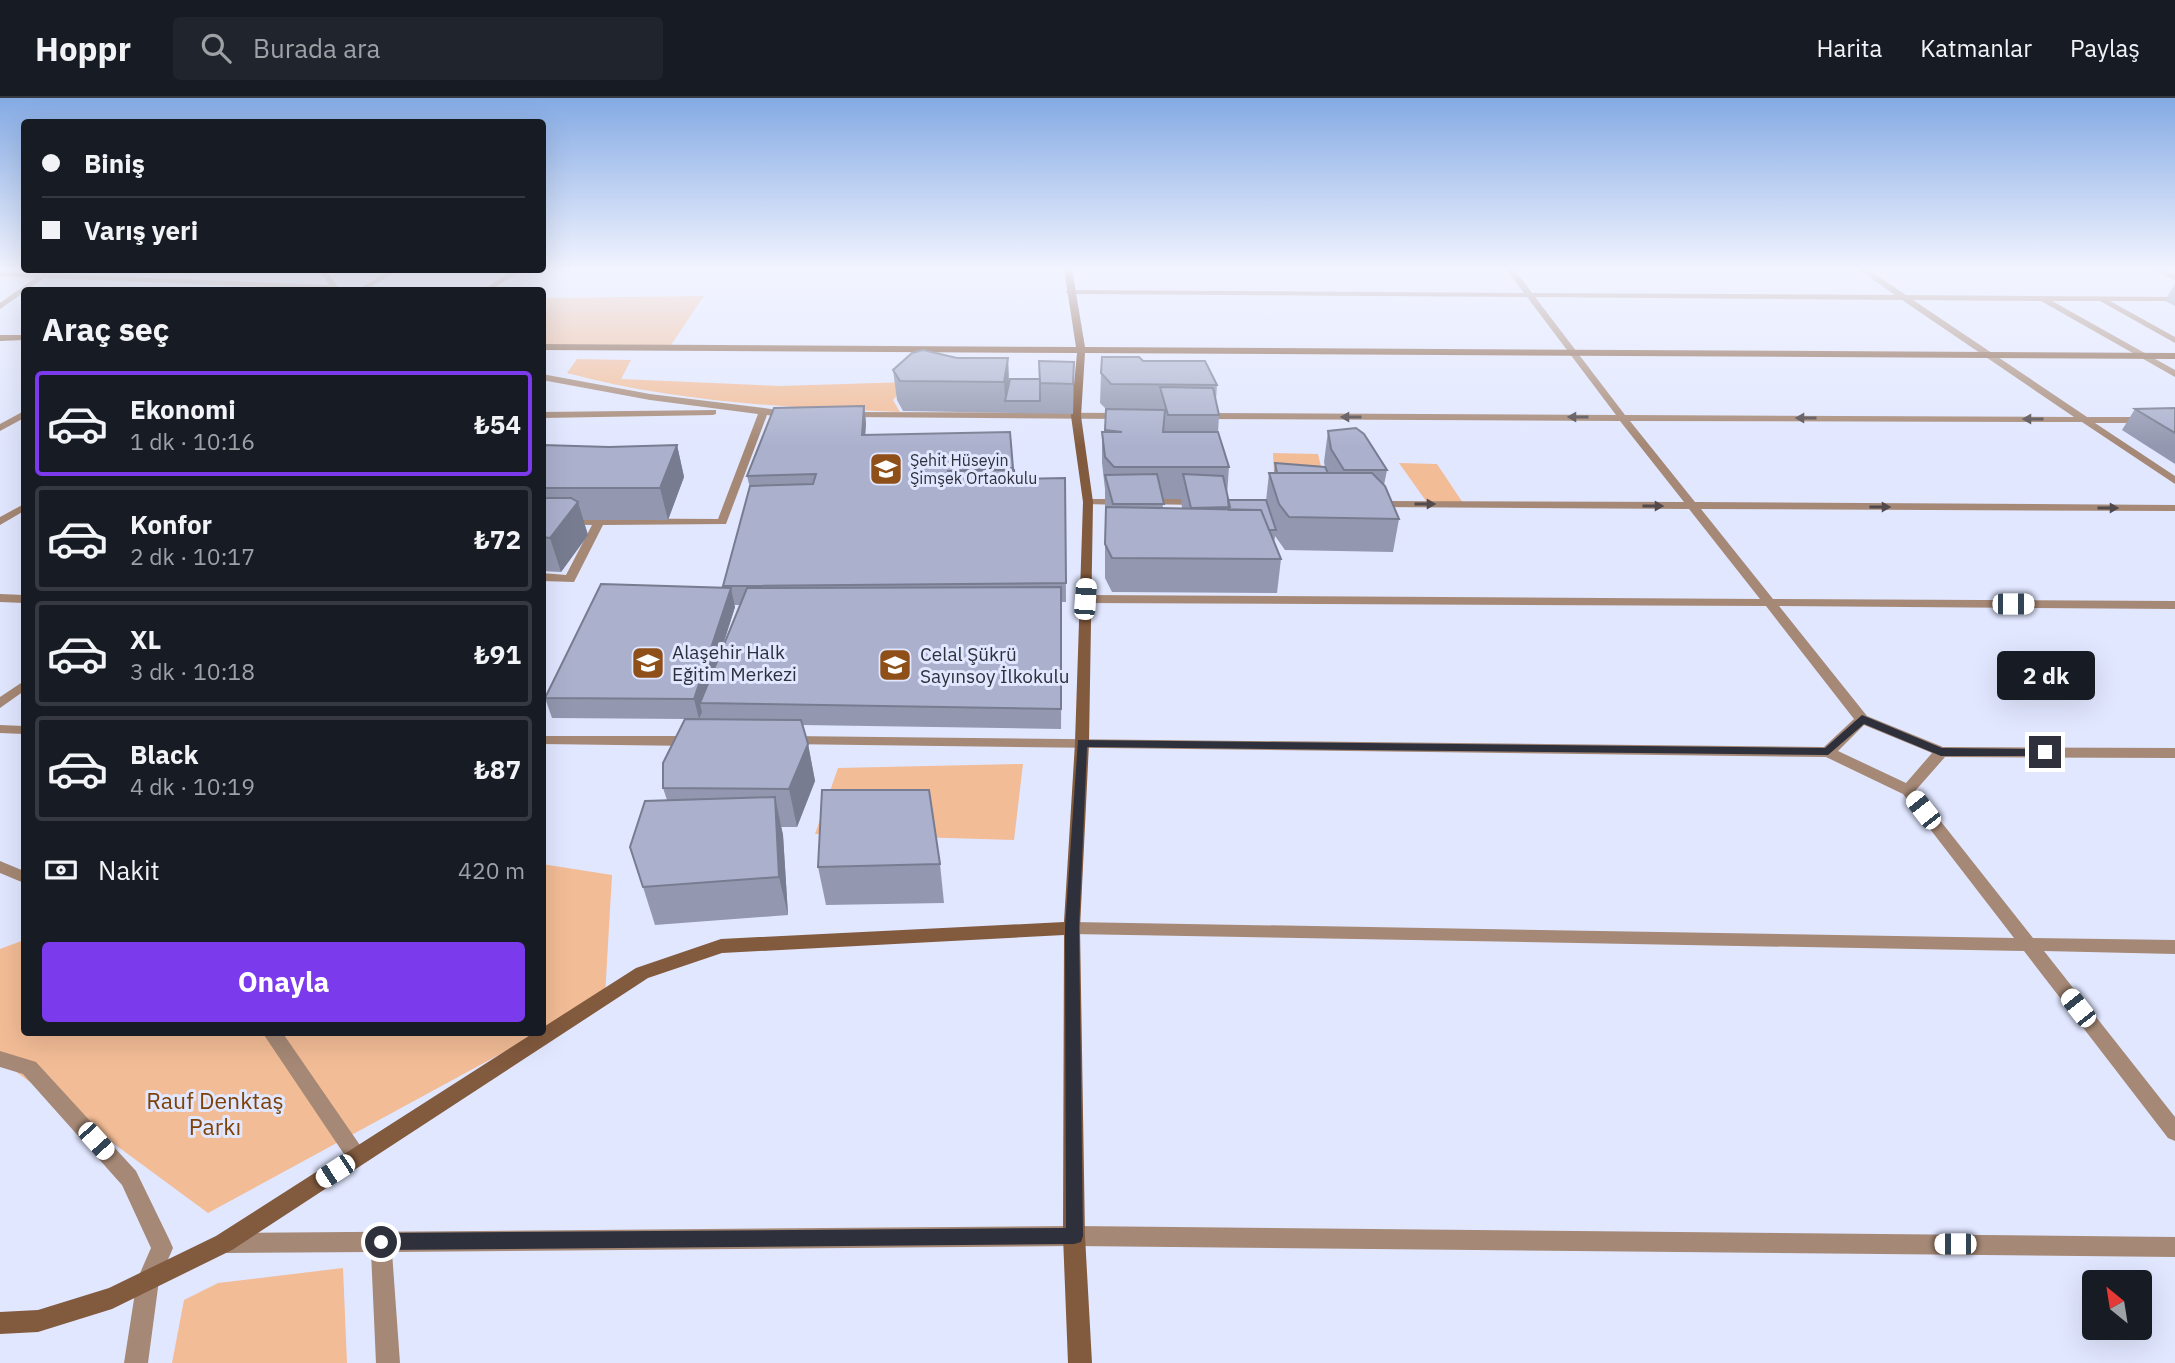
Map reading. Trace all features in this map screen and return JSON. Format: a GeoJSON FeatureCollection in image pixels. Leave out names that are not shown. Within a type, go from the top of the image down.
{"type":"FeatureCollection","features":[{"type":"Feature","properties":{"kind":"street"},"geometry":{"type":"LineString","coordinates":[[1076,328],[1081,351],[1076,416],[1088,502],[1082,743],[1072,928],[1074,1236],[1080,1363]]}},
{"type":"Feature","properties":{"kind":"street"},"geometry":{"type":"LineString","coordinates":[[1555,328],[1622,417],[1862,719],[1941,752],[2175,753]]}},
{"type":"Feature","properties":{"kind":"street"},"geometry":{"type":"LineString","coordinates":[[1946,328],[2175,481]]}},
{"type":"Feature","properties":{"kind":"street"},"geometry":{"type":"LineString","coordinates":[[2095,328],[2175,374]]}},
{"type":"Feature","properties":{"kind":"street"},"geometry":{"type":"LineString","coordinates":[[2153,328],[2175,340]]}},
{"type":"Feature","properties":{"kind":"street"},"geometry":{"type":"LineString","coordinates":[[0,338],[21,338]]}},
{"type":"Feature","properties":{"kind":"street"},"geometry":{"type":"LineString","coordinates":[[546,347],[2175,356]]}},
{"type":"Feature","properties":{"kind":"street"},"geometry":{"type":"LineString","coordinates":[[546,378],[650,397],[796,415]]}},
{"type":"Feature","properties":{"kind":"street"},"geometry":{"type":"LineString","coordinates":[[546,415],[764,411]]}},
{"type":"Feature","properties":{"kind":"street"},"geometry":{"type":"LineString","coordinates":[[546,522],[722,522],[764,411]]}},
{"type":"Feature","properties":{"kind":"street"},"geometry":{"type":"LineString","coordinates":[[832,415],[1132,416]]}},
{"type":"Feature","properties":{"kind":"street"},"geometry":{"type":"LineString","coordinates":[[0,428],[21,416]]}},
{"type":"Feature","properties":{"kind":"street"},"geometry":{"type":"LineString","coordinates":[[1188,416],[2175,420]]}},
{"type":"Feature","properties":{"kind":"street"},"geometry":{"type":"LineString","coordinates":[[1088,502],[1211,502]]}},
{"type":"Feature","properties":{"kind":"street"},"geometry":{"type":"LineString","coordinates":[[1363,503],[2175,508]]}},
{"type":"Feature","properties":{"kind":"street"},"geometry":{"type":"LineString","coordinates":[[1,521],[21,508]]}},
{"type":"Feature","properties":{"kind":"street"},"geometry":{"type":"LineString","coordinates":[[1,521],[21,520]]}},
{"type":"Feature","properties":{"kind":"street"},"geometry":{"type":"LineString","coordinates":[[546,577],[570,579],[598,522]]}},
{"type":"Feature","properties":{"kind":"street"},"geometry":{"type":"LineString","coordinates":[[0,598],[21,599]]}},
{"type":"Feature","properties":{"kind":"street"},"geometry":{"type":"LineString","coordinates":[[1085,599],[2175,605]]}},
{"type":"Feature","properties":{"kind":"street"},"geometry":{"type":"LineString","coordinates":[[0,704],[21,687]]}},
{"type":"Feature","properties":{"kind":"street"},"geometry":{"type":"LineString","coordinates":[[1828,752],[1862,719]]}},
{"type":"Feature","properties":{"kind":"street"},"geometry":{"type":"LineString","coordinates":[[0,729],[21,730]]}},
{"type":"Feature","properties":{"kind":"street"},"geometry":{"type":"LineString","coordinates":[[546,740],[708,741]]}},
{"type":"Feature","properties":{"kind":"street"},"geometry":{"type":"LineString","coordinates":[[778,741],[1828,752],[1908,790],[2175,1132]]}},
{"type":"Feature","properties":{"kind":"street"},"geometry":{"type":"LineString","coordinates":[[1908,790],[1941,752]]}},
{"type":"Feature","properties":{"kind":"street"},"geometry":{"type":"LineString","coordinates":[[0,867],[21,876]]}},
{"type":"Feature","properties":{"kind":"street"},"geometry":{"type":"LineString","coordinates":[[546,1035],[642,973],[721,946],[1072,928],[2175,947]]}},
{"type":"Feature","properties":{"kind":"street"},"geometry":{"type":"LineString","coordinates":[[274,1036],[358,1157]]}},
{"type":"Feature","properties":{"kind":"street"},"geometry":{"type":"LineString","coordinates":[[0,1323],[38,1321],[112,1298],[224,1243],[545,1036]]}},
{"type":"Feature","properties":{"kind":"street"},"geometry":{"type":"LineString","coordinates":[[0,1059],[29,1068],[129,1178],[162,1248],[148,1280],[136,1363]]}},
{"type":"Feature","properties":{"kind":"street"},"geometry":{"type":"LineString","coordinates":[[224,1243],[1074,1236],[2175,1247]]}},
{"type":"Feature","properties":{"kind":"street"},"geometry":{"type":"LineString","coordinates":[[381,1242],[388,1363]]}},
{"type":"Feature","properties":{"kind":"green space"},"geometry":{"type":"Polygon","coordinates":[[[546,328],[682,328],[671,345],[546,344],[546,328]]]}},
{"type":"Feature","properties":{"kind":"green space"},"geometry":{"type":"Polygon","coordinates":[[[577,359],[631,360],[621,379],[779,386],[909,382],[893,400],[900,412],[775,406],[649,391],[567,373],[577,359]]]}},
{"type":"Feature","properties":{"kind":"green space"},"geometry":{"type":"Polygon","coordinates":[[[1273,453],[1318,454],[1324,479],[1274,475],[1273,453]]]}},
{"type":"Feature","properties":{"kind":"green space"},"geometry":{"type":"Polygon","coordinates":[[[1399,463],[1437,464],[1463,503],[1426,501],[1399,463]]]}},
{"type":"Feature","properties":{"kind":"green space"},"geometry":{"type":"Polygon","coordinates":[[[1023,764],[1014,840],[815,834],[838,768],[1023,764]]]}},
{"type":"Feature","properties":{"kind":"green space"},"geometry":{"type":"Polygon","coordinates":[[[546,865],[612,875],[605,996],[546,1028],[546,865]]]}},
{"type":"Feature","properties":{"kind":"green space","name":"Rauf Denktaş Parkı"},"geometry":{"type":"Polygon","coordinates":[[[21,941],[21,1036],[533,1036],[208,1213],[0,1060],[0,949],[21,941]]]}},
{"type":"Feature","properties":{"kind":"green space"},"geometry":{"type":"Polygon","coordinates":[[[343,1268],[347,1363],[172,1363],[184,1300],[218,1283],[343,1268]]]}},
{"type":"Feature","properties":{"kind":"building"},"geometry":{"type":"Polygon","coordinates":[[[923,350],[957,358],[1008,358],[1004,382],[900,381],[893,370],[912,353],[923,350]]]}},
{"type":"Feature","properties":{"kind":"building"},"geometry":{"type":"Polygon","coordinates":[[[1102,357],[1139,357],[1143,361],[1205,361],[1217,385],[1111,384],[1101,373],[1102,357]]]}},
{"type":"Feature","properties":{"kind":"building"},"geometry":{"type":"Polygon","coordinates":[[[1039,361],[1074,362],[1073,384],[1040,383],[1039,361]]]}},
{"type":"Feature","properties":{"kind":"building"},"geometry":{"type":"Polygon","coordinates":[[[1010,379],[1040,379],[1040,401],[1005,401],[1010,379]]]}},
{"type":"Feature","properties":{"kind":"building"},"geometry":{"type":"Polygon","coordinates":[[[1160,387],[1213,388],[1219,415],[1168,415],[1160,387]]]}},
{"type":"Feature","properties":{"kind":"building"},"geometry":{"type":"Polygon","coordinates":[[[864,406],[862,435],[1010,432],[1013,468],[947,471],[1014,470],[1015,479],[1065,478],[1066,583],[723,586],[750,486],[813,484],[816,474],[747,476],[774,408],[864,406]]]}},
{"type":"Feature","properties":{"kind":"building"},"geometry":{"type":"Polygon","coordinates":[[[2175,408],[2175,433],[2135,409],[2175,408]]]}},
{"type":"Feature","properties":{"kind":"building"},"geometry":{"type":"Polygon","coordinates":[[[1106,409],[1165,410],[1163,432],[1218,432],[1229,467],[1114,467],[1105,457],[1102,432],[1122,432],[1105,430],[1106,409]]]}},
{"type":"Feature","properties":{"kind":"building"},"geometry":{"type":"Polygon","coordinates":[[[1356,428],[1364,434],[1387,470],[1344,470],[1331,449],[1328,431],[1356,428]]]}},
{"type":"Feature","properties":{"kind":"building"},"geometry":{"type":"Polygon","coordinates":[[[546,445],[677,445],[660,488],[546,488],[546,445]]]}},
{"type":"Feature","properties":{"kind":"building"},"geometry":{"type":"Polygon","coordinates":[[[1275,463],[1325,467],[1328,473],[1277,473],[1275,463]]]}},
{"type":"Feature","properties":{"kind":"building"},"geometry":{"type":"Polygon","coordinates":[[[1269,473],[1372,473],[1385,486],[1399,519],[1289,517],[1279,504],[1269,473]]]}},
{"type":"Feature","properties":{"kind":"building"},"geometry":{"type":"Polygon","coordinates":[[[1157,474],[1164,504],[1113,504],[1105,475],[1157,474]]]}},
{"type":"Feature","properties":{"kind":"building"},"geometry":{"type":"Polygon","coordinates":[[[1183,474],[1223,476],[1230,507],[1191,508],[1183,474]]]}},
{"type":"Feature","properties":{"kind":"building"},"geometry":{"type":"Polygon","coordinates":[[[546,498],[571,498],[578,502],[550,538],[546,538],[546,498]]]}},
{"type":"Feature","properties":{"kind":"building"},"geometry":{"type":"Polygon","coordinates":[[[1228,500],[1266,500],[1276,530],[1269,530],[1261,510],[1229,510],[1228,500]]]}},
{"type":"Feature","properties":{"kind":"building"},"geometry":{"type":"Polygon","coordinates":[[[1106,507],[1261,510],[1281,559],[1112,558],[1105,544],[1106,507]]]}},
{"type":"Feature","properties":{"kind":"building","name":"Alaşehir Halk Eğitim Merkezi"},"geometry":{"type":"Polygon","coordinates":[[[601,584],[731,588],[694,699],[546,696],[601,584]]]}},
{"type":"Feature","properties":{"kind":"building","name":"Celal Şükrü Sayınsoy İlkokulu"},"geometry":{"type":"Polygon","coordinates":[[[1061,587],[1061,709],[700,703],[747,588],[1061,587]]]}},
{"type":"Feature","properties":{"kind":"building"},"geometry":{"type":"Polygon","coordinates":[[[685,719],[801,720],[808,744],[789,789],[663,788],[663,763],[685,719]]]}},
{"type":"Feature","properties":{"kind":"building"},"geometry":{"type":"Polygon","coordinates":[[[822,790],[929,790],[940,864],[818,867],[822,790]]]}},
{"type":"Feature","properties":{"kind":"building"},"geometry":{"type":"Polygon","coordinates":[[[775,797],[779,877],[643,887],[630,847],[645,801],[775,797]]]}},
{"type":"Feature","properties":{"kind":"place","name":"Şehit Hüseyin Şimşek Ortaokulu"},"geometry":{"type":"Point","coordinates":[886,469]}},
{"type":"Feature","properties":{"kind":"place","name":"Alaşehir Halk Eğitim Merkezi"},"geometry":{"type":"Point","coordinates":[648,663]}},
{"type":"Feature","properties":{"kind":"place","name":"Celal Şükrü Sayınsoy İlkokulu"},"geometry":{"type":"Point","coordinates":[895,665]}},
{"type":"Feature","properties":{"kind":"route"},"geometry":{"type":"LineString","coordinates":[[381,1242],[1074,1236],[1072,928],[1082,743],[1828,752],[1862,719],[1941,752],[2045,752]]}}]}
